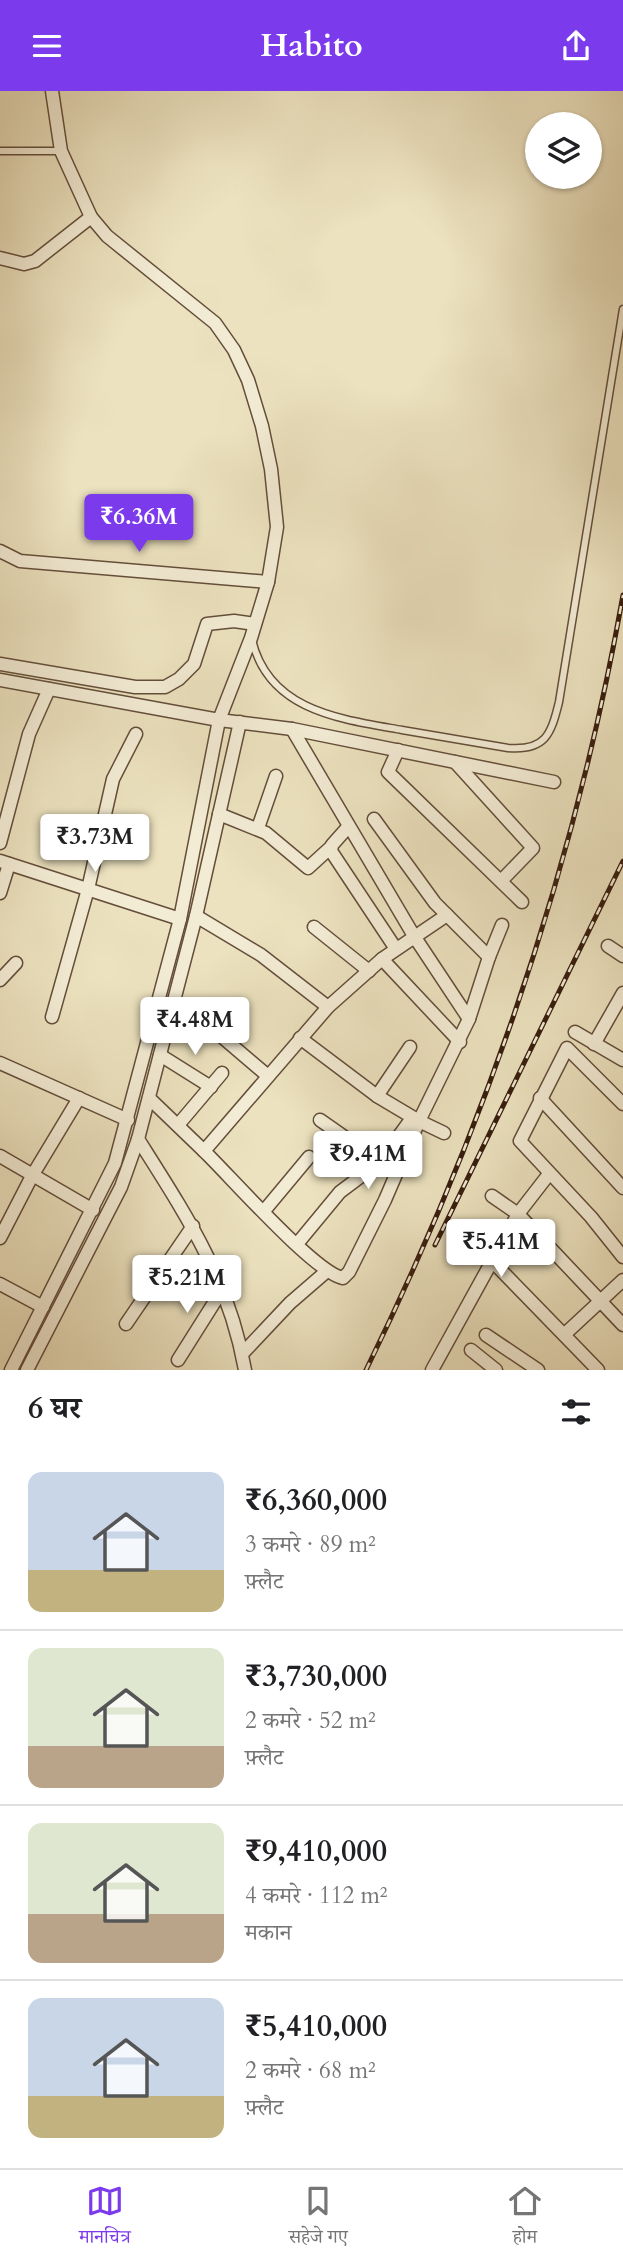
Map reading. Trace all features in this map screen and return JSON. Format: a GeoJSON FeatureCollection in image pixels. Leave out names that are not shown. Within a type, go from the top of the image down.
{"type":"FeatureCollection","features":[{"type":"Feature","properties":{"kind":"street"},"geometry":{"type":"LineString","coordinates":[[8,1367],[43,1307],[115,1163],[180,919],[219,720],[251,638],[268,582],[277,527],[271,470],[248,380],[234,350],[215,323],[107,236],[91,217],[61,151],[52,91]]}},
{"type":"Feature","properties":{"kind":"street"},"geometry":{"type":"LineString","coordinates":[[0,258],[24,264],[35,261],[91,217]]}},
{"type":"Feature","properties":{"kind":"street"},"geometry":{"type":"LineString","coordinates":[[0,551],[20,561],[268,582]]}},
{"type":"Feature","properties":{"kind":"street"},"geometry":{"type":"LineString","coordinates":[[0,664],[157,688],[179,679],[194,664],[207,624],[234,621],[255,624]]}},
{"type":"Feature","properties":{"kind":"street"},"geometry":{"type":"LineString","coordinates":[[0,680],[219,720],[292,729],[554,782]]}},
{"type":"Feature","properties":{"kind":"street"},"geometry":{"type":"LineString","coordinates":[[0,843],[29,734],[49,689]]}},
{"type":"Feature","properties":{"kind":"street"},"geometry":{"type":"LineString","coordinates":[[27,1370],[121,1187],[138,1139],[196,916],[240,722]]}},
{"type":"Feature","properties":{"kind":"street"},"geometry":{"type":"LineString","coordinates":[[292,729],[414,936],[469,1019]]}},
{"type":"Feature","properties":{"kind":"street"},"geometry":{"type":"LineString","coordinates":[[52,1017],[88,889],[113,779],[136,734]]}},
{"type":"Feature","properties":{"kind":"street"},"geometry":{"type":"LineString","coordinates":[[398,750],[387,767],[388,772],[522,902]]}},
{"type":"Feature","properties":{"kind":"street"},"geometry":{"type":"LineString","coordinates":[[455,762],[533,848],[501,881]]}},
{"type":"Feature","properties":{"kind":"street"},"geometry":{"type":"LineString","coordinates":[[258,828],[276,776]]}},
{"type":"Feature","properties":{"kind":"street"},"geometry":{"type":"LineString","coordinates":[[219,814],[258,828],[308,868],[348,827]]}},
{"type":"Feature","properties":{"kind":"street"},"geometry":{"type":"LineString","coordinates":[[374,819],[447,915],[489,957]]}},
{"type":"Feature","properties":{"kind":"street"},"geometry":{"type":"LineString","coordinates":[[331,847],[396,949]]}},
{"type":"Feature","properties":{"kind":"street"},"geometry":{"type":"LineString","coordinates":[[0,893],[5,863],[180,919]]}},
{"type":"Feature","properties":{"kind":"street"},"geometry":{"type":"LineString","coordinates":[[204,1151],[328,1007],[382,959],[447,915]]}},
{"type":"Feature","properties":{"kind":"street"},"geometry":{"type":"LineString","coordinates":[[196,916],[261,955],[328,1007]]}},
{"type":"Feature","properties":{"kind":"street"},"geometry":{"type":"LineString","coordinates":[[149,1098],[327,1271],[343,1278],[349,1272],[416,1120],[460,1042],[502,925]]}},
{"type":"Feature","properties":{"kind":"street"},"geometry":{"type":"LineString","coordinates":[[314,927],[369,971]]}},
{"type":"Feature","properties":{"kind":"street"},"geometry":{"type":"LineString","coordinates":[[608,946],[623,957]]}},
{"type":"Feature","properties":{"kind":"street"},"geometry":{"type":"LineString","coordinates":[[382,959],[460,1042]]}},
{"type":"Feature","properties":{"kind":"street"},"geometry":{"type":"LineString","coordinates":[[0,980],[16,963]]}},
{"type":"Feature","properties":{"kind":"street"},"geometry":{"type":"LineString","coordinates":[[594,1044],[623,993]]}},
{"type":"Feature","properties":{"kind":"street"},"geometry":{"type":"LineString","coordinates":[[214,1030],[268,1076]]}},
{"type":"Feature","properties":{"kind":"street"},"geometry":{"type":"LineString","coordinates":[[575,1032],[623,1060]]}},
{"type":"Feature","properties":{"kind":"street"},"geometry":{"type":"LineString","coordinates":[[300,1038],[377,1095],[416,1120],[444,1133]]}},
{"type":"Feature","properties":{"kind":"street"},"geometry":{"type":"LineString","coordinates":[[377,1095],[410,1047]]}},
{"type":"Feature","properties":{"kind":"street"},"geometry":{"type":"LineString","coordinates":[[623,1104],[567,1048],[540,1098],[520,1144],[591,1217],[623,1257]]}},
{"type":"Feature","properties":{"kind":"street"},"geometry":{"type":"LineString","coordinates":[[160,1055],[211,1087]]}},
{"type":"Feature","properties":{"kind":"street"},"geometry":{"type":"LineString","coordinates":[[2,1068],[128,1120]]}},
{"type":"Feature","properties":{"kind":"street"},"geometry":{"type":"LineString","coordinates":[[178,1125],[222,1073]]}},
{"type":"Feature","properties":{"kind":"street"},"geometry":{"type":"LineString","coordinates":[[0,1238],[32,1176],[79,1098]]}},
{"type":"Feature","properties":{"kind":"street"},"geometry":{"type":"LineString","coordinates":[[540,1098],[623,1188]]}},
{"type":"Feature","properties":{"kind":"street"},"geometry":{"type":"LineString","coordinates":[[320,1120],[380,1162]]}},
{"type":"Feature","properties":{"kind":"street"},"geometry":{"type":"LineString","coordinates":[[298,1244],[340,1192],[380,1162],[416,1120]]}},
{"type":"Feature","properties":{"kind":"street"},"geometry":{"type":"LineString","coordinates":[[138,1139],[193,1226],[224,1287],[245,1370]]}},
{"type":"Feature","properties":{"kind":"street"},"geometry":{"type":"LineString","coordinates":[[0,1156],[93,1210]]}},
{"type":"Feature","properties":{"kind":"street"},"geometry":{"type":"LineString","coordinates":[[264,1211],[309,1157]]}},
{"type":"Feature","properties":{"kind":"street"},"geometry":{"type":"LineString","coordinates":[[448,1370],[435,1366],[518,1214],[549,1174]]}},
{"type":"Feature","properties":{"kind":"street"},"geometry":{"type":"LineString","coordinates":[[492,1196],[518,1214],[623,1325]]}},
{"type":"Feature","properties":{"kind":"street"},"geometry":{"type":"LineString","coordinates":[[126,1324],[193,1226]]}},
{"type":"Feature","properties":{"kind":"street"},"geometry":{"type":"LineString","coordinates":[[492,1261],[566,1333],[598,1370]]}},
{"type":"Feature","properties":{"kind":"street"},"geometry":{"type":"LineString","coordinates":[[242,1354],[290,1303],[327,1271]]}},
{"type":"Feature","properties":{"kind":"street"},"geometry":{"type":"LineString","coordinates":[[566,1333],[623,1280]]}},
{"type":"Feature","properties":{"kind":"street"},"geometry":{"type":"LineString","coordinates":[[0,1283],[43,1307]]}},
{"type":"Feature","properties":{"kind":"street"},"geometry":{"type":"LineString","coordinates":[[178,1360],[224,1287]]}},
{"type":"Feature","properties":{"kind":"street"},"geometry":{"type":"LineString","coordinates":[[486,1335],[538,1370]]}},
{"type":"Feature","properties":{"kind":"street"},"geometry":{"type":"LineString","coordinates":[[471,1350],[496,1370]]}},
{"type":"Feature","properties":{"kind":"lane"},"geometry":{"type":"LineString","coordinates":[[0,151],[61,151]]}},
{"type":"Feature","properties":{"kind":"lane"},"geometry":{"type":"LineString","coordinates":[[251,638],[262,668],[276,687],[317,713],[508,748],[523,749],[542,742],[553,726],[559,702],[623,309]]}},
{"type":"Feature","properties":{"kind":"railway"},"geometry":{"type":"LineString","coordinates":[[366,1370],[450,1183],[488,1088],[522,991],[580,796],[623,595]]}},
{"type":"Feature","properties":{"kind":"railway"},"geometry":{"type":"LineString","coordinates":[[435,1245],[623,861]]}}]}
